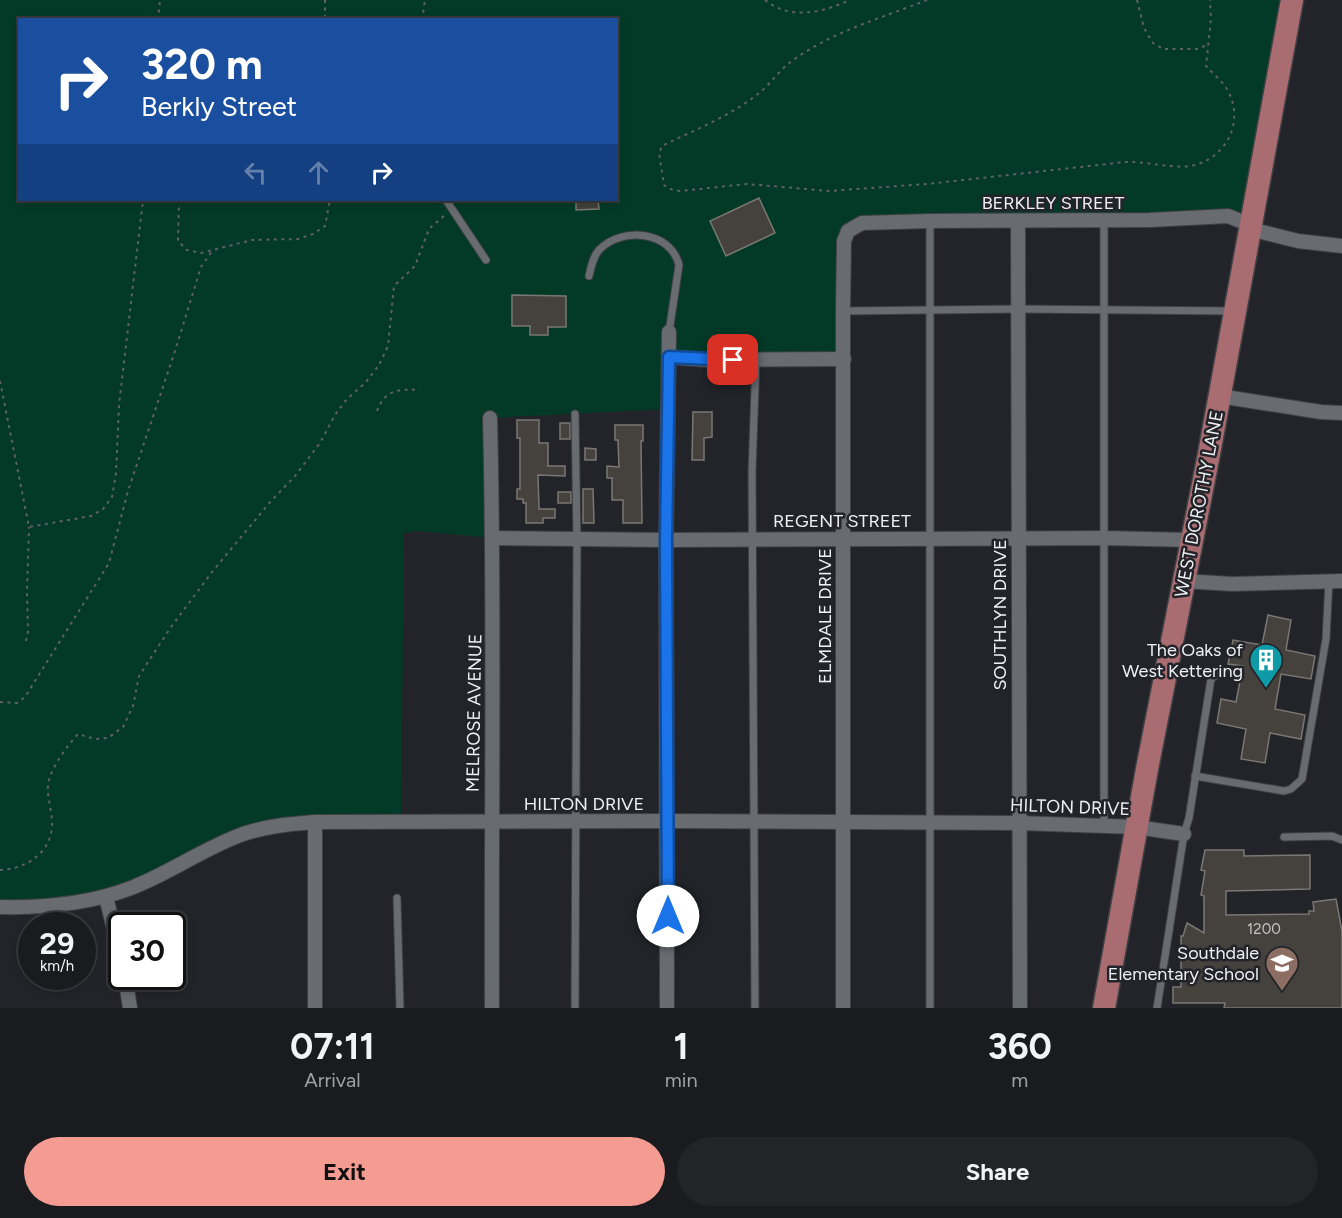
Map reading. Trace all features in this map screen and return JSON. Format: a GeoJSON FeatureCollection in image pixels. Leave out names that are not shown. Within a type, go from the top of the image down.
{"type":"FeatureCollection","features":[{"type":"Feature","properties":{"kind":"main road","name":"WEST DOROTHY LANE"},"geometry":{"type":"LineString","coordinates":[[1104,1008],[1292,0]]}},
{"type":"Feature","properties":{"kind":"street","name":"BERKLEY STREET"},"geometry":{"type":"LineString","coordinates":[[852,227],[862,223],[930,221],[1150,220],[1228,216],[1243,222],[1250,229],[1298,241],[1342,246]]}},
{"type":"Feature","properties":{"kind":"street","name":"SOUTHLYN DRIVE"},"geometry":{"type":"LineString","coordinates":[[1018,222],[1020,1008]]}},
{"type":"Feature","properties":{"kind":"street","name":"ELMDALE DRIVE"},"geometry":{"type":"LineString","coordinates":[[843,1008],[843,311],[844,241],[852,227]]}},
{"type":"Feature","properties":{"kind":"street"},"geometry":{"type":"LineString","coordinates":[[668,1008],[666,540],[669,332]]}},
{"type":"Feature","properties":{"kind":"street"},"geometry":{"type":"LineString","coordinates":[[669,357],[756,360],[844,359]]}},
{"type":"Feature","properties":{"kind":"street"},"geometry":{"type":"LineString","coordinates":[[1219,396],[1321,412],[1342,413]]}},
{"type":"Feature","properties":{"kind":"street","name":"MELROSE AVENUE"},"geometry":{"type":"LineString","coordinates":[[490,418],[493,538],[492,1008]]}},
{"type":"Feature","properties":{"kind":"street","name":"REGENT STREET"},"geometry":{"type":"LineString","coordinates":[[493,538],[1191,540]]}},
{"type":"Feature","properties":{"kind":"street"},"geometry":{"type":"LineString","coordinates":[[1184,581],[1232,584],[1335,581]]}},
{"type":"Feature","properties":{"kind":"street"},"geometry":{"type":"LineString","coordinates":[[315,822],[315,1008]]}},
{"type":"Feature","properties":{"kind":"street","name":"HILTON DRIVE"},"geometry":{"type":"LineString","coordinates":[[0,907],[54,906],[106,897],[170,871],[241,835],[284,824],[315,822],[1018,823],[1136,827],[1184,834]]}},
{"type":"Feature","properties":{"kind":"street"},"geometry":{"type":"LineString","coordinates":[[106,897],[110,912]]}},
{"type":"Feature","properties":{"kind":"street"},"geometry":{"type":"LineString","coordinates":[[127,990],[130,1008]]}},
{"type":"Feature","properties":{"kind":"lane"},"geometry":{"type":"LineString","coordinates":[[447,201],[486,260]]}},
{"type":"Feature","properties":{"kind":"lane"},"geometry":{"type":"LineString","coordinates":[[1104,220],[1104,826]]}},
{"type":"Feature","properties":{"kind":"lane"},"geometry":{"type":"LineString","coordinates":[[930,221],[930,1008]]}},
{"type":"Feature","properties":{"kind":"lane"},"geometry":{"type":"LineString","coordinates":[[589,276],[597,251],[613,240],[654,236],[666,242],[677,255],[679,265],[669,332]]}},
{"type":"Feature","properties":{"kind":"lane"},"geometry":{"type":"LineString","coordinates":[[843,311],[1104,309],[1235,312]]}},
{"type":"Feature","properties":{"kind":"lane"},"geometry":{"type":"LineString","coordinates":[[755,1008],[752,472],[756,360]]}},
{"type":"Feature","properties":{"kind":"lane"},"geometry":{"type":"LineString","coordinates":[[575,414],[577,540],[575,1008]]}},
{"type":"Feature","properties":{"kind":"lane"},"geometry":{"type":"LineString","coordinates":[[1195,776],[1284,791],[1291,789],[1302,778],[1335,581]]}},
{"type":"Feature","properties":{"kind":"lane"},"geometry":{"type":"LineString","coordinates":[[1156,1008],[1211,679],[1218,674]]}},
{"type":"Feature","properties":{"kind":"lane"},"geometry":{"type":"LineString","coordinates":[[1284,837],[1332,836],[1342,840]]}},
{"type":"Feature","properties":{"kind":"lane"},"geometry":{"type":"LineString","coordinates":[[397,898],[400,1008]]}},
{"type":"Feature","properties":{"kind":"path"},"geometry":{"type":"LineString","coordinates":[[158,18],[160,0]]}},
{"type":"Feature","properties":{"kind":"path"},"geometry":{"type":"LineString","coordinates":[[325,0],[326,18]]}},
{"type":"Feature","properties":{"kind":"path"},"geometry":{"type":"LineString","coordinates":[[422,18],[425,0]]}},
{"type":"Feature","properties":{"kind":"path"},"geometry":{"type":"LineString","coordinates":[[765,0],[775,8],[811,13],[850,0]]}},
{"type":"Feature","properties":{"kind":"path"},"geometry":{"type":"LineString","coordinates":[[927,0],[832,39],[805,53],[791,61],[760,93],[721,117],[662,146],[658,153],[664,185],[680,191],[747,184],[829,191],[927,184],[1125,162],[1194,165],[1212,158],[1226,146],[1232,133],[1234,112],[1230,94],[1206,66],[1210,0]]}},
{"type":"Feature","properties":{"kind":"path"},"geometry":{"type":"LineString","coordinates":[[1137,0],[1144,28],[1153,43],[1163,49],[1197,49],[1207,45]]}},
{"type":"Feature","properties":{"kind":"path"},"geometry":{"type":"LineString","coordinates":[[29,527],[91,516],[103,509],[112,497],[116,473],[119,405],[144,201]]}},
{"type":"Feature","properties":{"kind":"path"},"geometry":{"type":"LineString","coordinates":[[179,201],[178,242],[187,250],[201,253],[252,240],[298,239],[313,234],[325,226],[330,201]]}},
{"type":"Feature","properties":{"kind":"path"},"geometry":{"type":"LineString","coordinates":[[0,870],[27,865],[39,854],[47,843],[52,828],[48,784],[68,745],[78,734],[95,739],[108,738],[123,727],[133,706],[139,676],[171,627],[212,572],[271,501],[295,476],[347,399],[366,382],[379,365],[388,346],[394,286],[415,266],[429,229],[453,209]]}},
{"type":"Feature","properties":{"kind":"path"},"geometry":{"type":"LineString","coordinates":[[0,702],[17,703],[25,697],[109,562],[128,491],[176,351],[201,267],[212,250]]}},
{"type":"Feature","properties":{"kind":"path"},"geometry":{"type":"LineString","coordinates":[[0,381],[29,527],[26,641]]}},
{"type":"Feature","properties":{"kind":"path"},"geometry":{"type":"LineString","coordinates":[[377,411],[380,402],[393,392],[400,389],[420,390]]}},
{"type":"Feature","properties":{"kind":"green space"},"geometry":{"type":"Polygon","coordinates":[[[0,0],[1292,0],[1243,222],[930,221],[848,231],[844,359],[669,357],[667,409],[490,418],[493,538],[418,531],[404,533],[401,821],[262,828],[131,888],[0,907],[0,0]]]}},
{"type":"Feature","properties":{"kind":"building"},"geometry":{"type":"Polygon","coordinates":[[[759,198],[775,233],[726,256],[710,221],[759,198]]]}},
{"type":"Feature","properties":{"kind":"building"},"geometry":{"type":"Polygon","coordinates":[[[576,201],[598,201],[599,209],[576,210],[576,201]]]}},
{"type":"Feature","properties":{"kind":"building"},"geometry":{"type":"Polygon","coordinates":[[[512,295],[566,296],[566,327],[548,327],[548,335],[530,335],[530,326],[512,326],[512,295]]]}},
{"type":"Feature","properties":{"kind":"building"},"geometry":{"type":"Polygon","coordinates":[[[693,412],[712,412],[712,437],[704,438],[704,460],[692,460],[693,412]]]}},
{"type":"Feature","properties":{"kind":"building"},"geometry":{"type":"Polygon","coordinates":[[[517,420],[539,420],[539,443],[548,443],[548,466],[565,466],[565,476],[538,475],[539,509],[555,509],[555,518],[543,518],[543,523],[526,523],[526,503],[523,503],[523,499],[517,499],[517,489],[520,489],[520,438],[517,438],[517,420]]]}},
{"type":"Feature","properties":{"kind":"building"},"geometry":{"type":"Polygon","coordinates":[[[560,423],[570,423],[570,439],[560,439],[560,423]]]}},
{"type":"Feature","properties":{"kind":"building"},"geometry":{"type":"Polygon","coordinates":[[[615,425],[643,425],[643,441],[641,441],[642,523],[623,523],[623,500],[612,500],[612,478],[607,478],[607,466],[619,467],[615,425]]]}},
{"type":"Feature","properties":{"kind":"building"},"geometry":{"type":"Polygon","coordinates":[[[585,448],[596,449],[596,460],[585,460],[585,448]]]}},
{"type":"Feature","properties":{"kind":"building"},"geometry":{"type":"Polygon","coordinates":[[[583,489],[593,489],[594,523],[583,523],[583,489]]]}},
{"type":"Feature","properties":{"kind":"building"},"geometry":{"type":"Polygon","coordinates":[[[558,492],[571,492],[571,503],[558,503],[558,492]]]}},
{"type":"Feature","properties":{"kind":"building","name":"The Oaks of West Kettering"},"geometry":{"type":"Polygon","coordinates":[[[1268,615],[1291,620],[1286,650],[1315,656],[1311,679],[1281,674],[1275,709],[1305,715],[1301,739],[1270,733],[1265,763],[1241,759],[1246,729],[1217,723],[1221,699],[1236,702],[1243,666],[1228,664],[1233,640],[1262,645],[1268,615]]]}},
{"type":"Feature","properties":{"kind":"building","name":"Southdale Elementary School"},"geometry":{"type":"Polygon","coordinates":[[[1205,850],[1244,850],[1244,856],[1310,855],[1310,889],[1226,891],[1226,915],[1309,914],[1309,911],[1314,911],[1313,902],[1336,899],[1342,931],[1342,1008],[1224,1008],[1225,1003],[1173,1003],[1173,987],[1181,987],[1181,936],[1183,936],[1187,923],[1204,933],[1204,896],[1201,895],[1205,871],[1201,870],[1205,850]]]}},
{"type":"Feature","properties":{"kind":"place","name":"The Oaks of West Kettering"},"geometry":{"type":"Point","coordinates":[1266,689]}},
{"type":"Feature","properties":{"kind":"place","name":"Southdale Elementary School"},"geometry":{"type":"Point","coordinates":[1282,992]}},
{"type":"Feature","properties":{"kind":"route"},"geometry":{"type":"LineString","coordinates":[[668,916],[666,540],[669,357],[733,360]]}}]}
